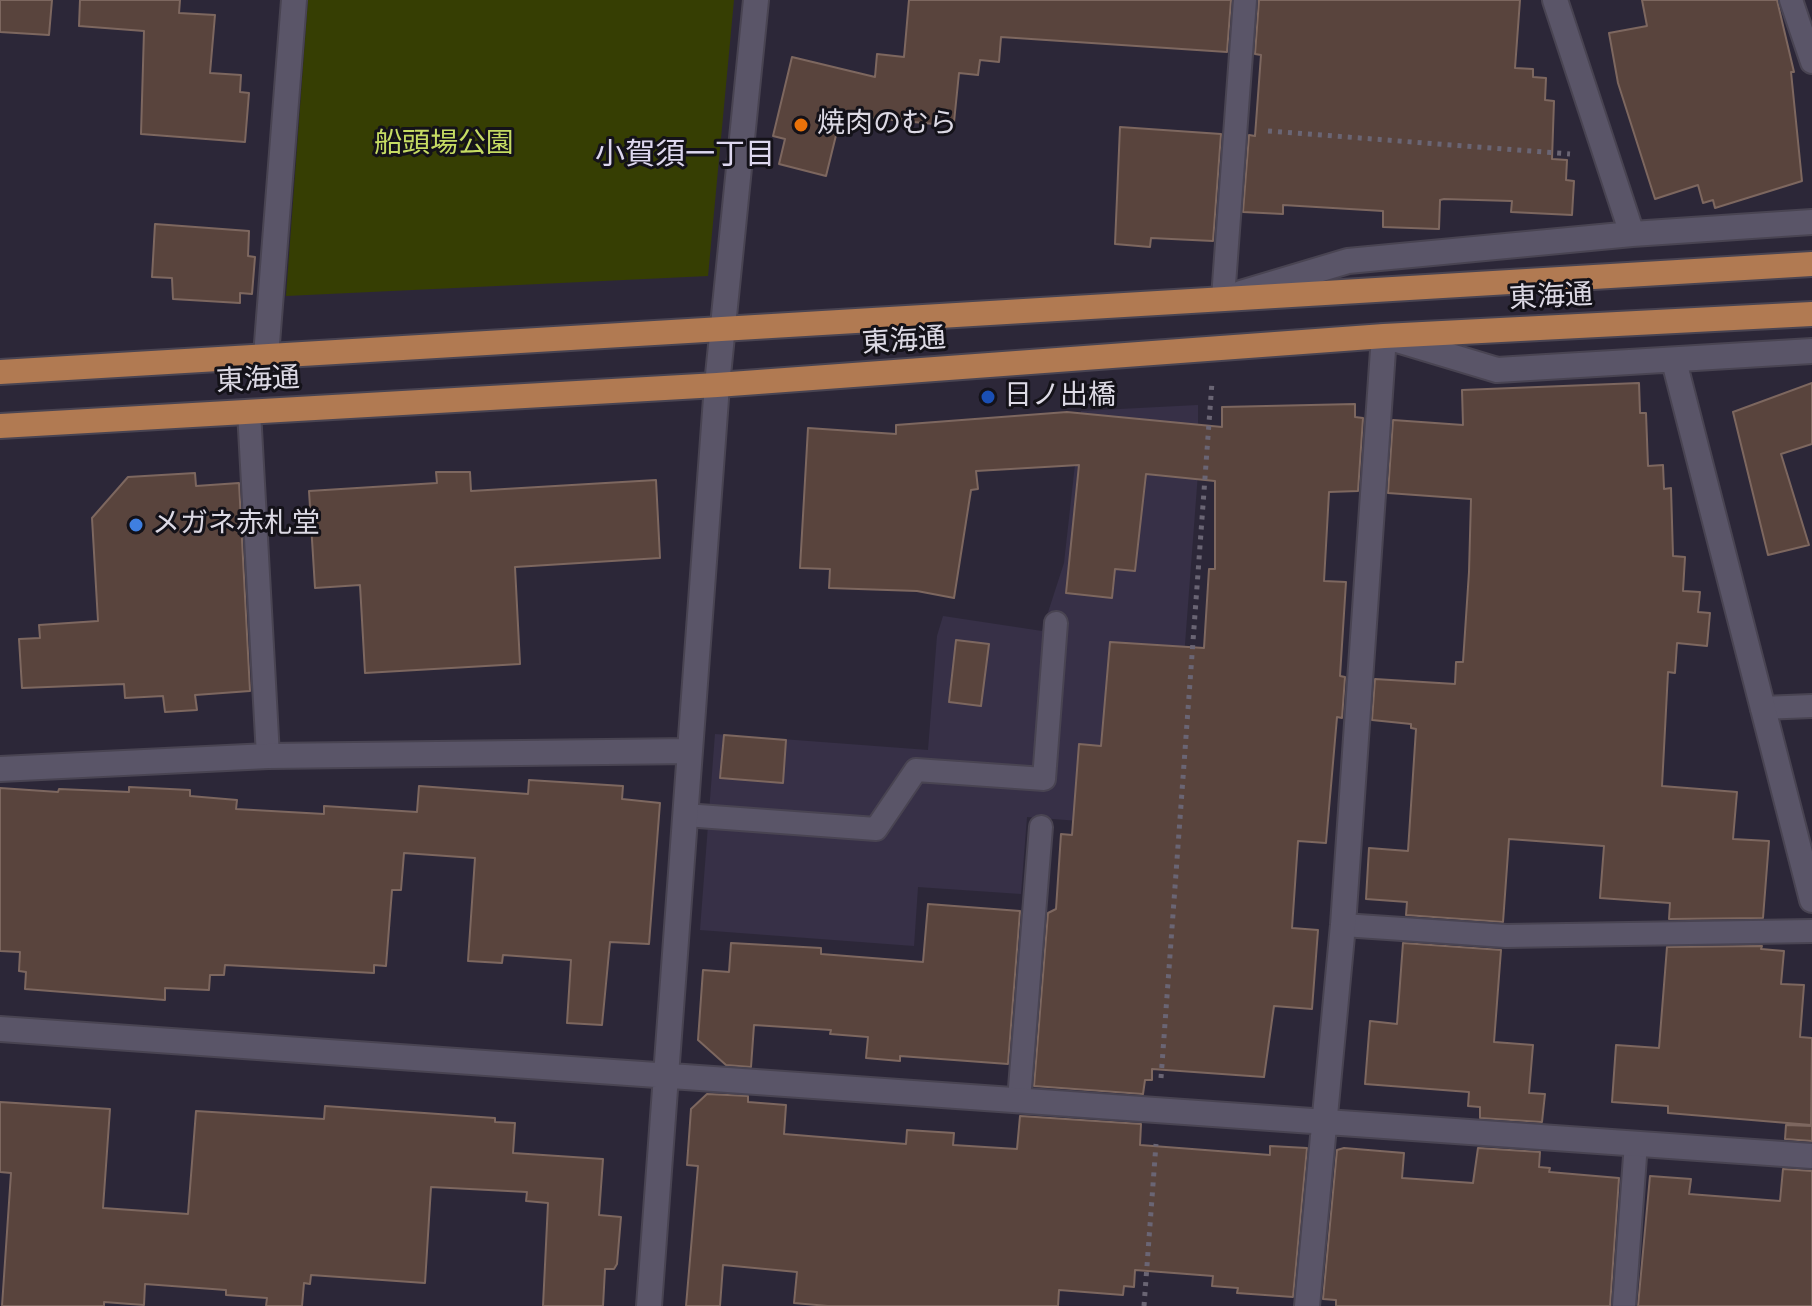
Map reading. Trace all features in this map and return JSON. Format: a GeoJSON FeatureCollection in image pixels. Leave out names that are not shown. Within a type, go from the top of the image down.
{"type":"FeatureCollection","features":[{"type":"Feature","properties":{"kind":"main road","name":"東海通"},"geometry":{"type":"LineString","coordinates":[[0,372],[1812,264]]}},
{"type":"Feature","properties":{"kind":"main road","name":"東海通"},"geometry":{"type":"LineString","coordinates":[[0,426],[717,385],[1384,336],[1812,314]]}},
{"type":"Feature","properties":{"kind":"street"},"geometry":{"type":"LineString","coordinates":[[266,356],[294,0]]}},
{"type":"Feature","properties":{"kind":"street"},"geometry":{"type":"LineString","coordinates":[[649,1306],[717,385],[726,327],[756,0]]}},
{"type":"Feature","properties":{"kind":"street"},"geometry":{"type":"LineString","coordinates":[[1555,0],[1632,234]]}},
{"type":"Feature","properties":{"kind":"street"},"geometry":{"type":"LineString","coordinates":[[1223,298],[1348,261],[1632,234],[1812,222]]}},
{"type":"Feature","properties":{"kind":"street"},"geometry":{"type":"LineString","coordinates":[[1307,1306],[1343,925],[1384,336],[1497,370],[1812,351]]}},
{"type":"Feature","properties":{"kind":"street"},"geometry":{"type":"LineString","coordinates":[[1674,361],[1812,900]]}},
{"type":"Feature","properties":{"kind":"street"},"geometry":{"type":"LineString","coordinates":[[0,769],[268,756],[690,751]]}},
{"type":"Feature","properties":{"kind":"street"},"geometry":{"type":"LineString","coordinates":[[0,1029],[1812,1156]]}},
{"type":"Feature","properties":{"kind":"lane"},"geometry":{"type":"LineString","coordinates":[[1223,298],[1245,0]]}},
{"type":"Feature","properties":{"kind":"lane"},"geometry":{"type":"LineString","coordinates":[[1791,0],[1812,62]]}},
{"type":"Feature","properties":{"kind":"lane"},"geometry":{"type":"LineString","coordinates":[[249,411],[268,756]]}},
{"type":"Feature","properties":{"kind":"lane"},"geometry":{"type":"LineString","coordinates":[[685,815],[876,829],[916,770],[1044,779],[1056,623]]}},
{"type":"Feature","properties":{"kind":"lane"},"geometry":{"type":"LineString","coordinates":[[1762,708],[1812,706]]}},
{"type":"Feature","properties":{"kind":"lane"},"geometry":{"type":"LineString","coordinates":[[1019,1100],[1041,827]]}},
{"type":"Feature","properties":{"kind":"lane"},"geometry":{"type":"LineString","coordinates":[[1343,925],[1506,936],[1812,931]]}},
{"type":"Feature","properties":{"kind":"lane"},"geometry":{"type":"LineString","coordinates":[[1624,1306],[1636,1143]]}},
{"type":"Feature","properties":{"kind":"path"},"geometry":{"type":"LineString","coordinates":[[1235,129],[1607,156]]}},
{"type":"Feature","properties":{"kind":"path"},"geometry":{"type":"LineString","coordinates":[[1144,1306],[1215,349]]}},
{"type":"Feature","properties":{"kind":"shaded area"},"geometry":{"type":"Polygon","coordinates":[[[1198,405],[1198,473],[1171,828],[1027,817],[1021,894],[918,887],[914,946],[700,930],[715,734],[928,750],[937,636],[943,616],[1042,631],[1064,563],[1081,411],[1198,405]]]}},
{"type":"Feature","properties":{"kind":"green space","name":"船頭場公園"},"geometry":{"type":"Polygon","coordinates":[[[308,0],[734,0],[708,276],[286,296],[308,0]]]}},
{"type":"Feature","properties":{"kind":"building"},"geometry":{"type":"Polygon","coordinates":[[[0,0],[52,0],[49,35],[0,32],[0,0]]]}},
{"type":"Feature","properties":{"kind":"building"},"geometry":{"type":"Polygon","coordinates":[[[80,0],[180,0],[179,13],[215,15],[210,73],[241,75],[240,92],[249,93],[245,142],[141,134],[144,31],[79,26],[80,0]]]}},
{"type":"Feature","properties":{"kind":"building"},"geometry":{"type":"Polygon","coordinates":[[[909,0],[1231,0],[1227,52],[1001,37],[999,62],[980,60],[978,75],[959,73],[954,122],[934,120],[934,124],[841,115],[826,176],[779,164],[785,139],[773,136],[792,57],[875,77],[877,54],[904,57],[909,0]]]}},
{"type":"Feature","properties":{"kind":"building"},"geometry":{"type":"Polygon","coordinates":[[[1259,0],[1520,0],[1515,68],[1533,69],[1533,77],[1546,78],[1545,100],[1554,101],[1552,159],[1567,160],[1566,180],[1574,181],[1572,215],[1511,212],[1512,201],[1444,199],[1440,200],[1439,229],[1383,227],[1383,211],[1283,205],[1283,214],[1243,212],[1249,135],[1255,136],[1261,55],[1255,54],[1259,0]]]}},
{"type":"Feature","properties":{"kind":"building"},"geometry":{"type":"Polygon","coordinates":[[[1642,0],[1777,0],[1794,72],[1791,72],[1802,181],[1715,208],[1713,200],[1703,203],[1698,185],[1655,199],[1618,83],[1609,33],[1647,26],[1642,0]]]}},
{"type":"Feature","properties":{"kind":"building"},"geometry":{"type":"Polygon","coordinates":[[[1120,127],[1221,134],[1213,241],[1151,238],[1150,247],[1115,244],[1120,127]]]}},
{"type":"Feature","properties":{"kind":"building"},"geometry":{"type":"Polygon","coordinates":[[[155,224],[249,231],[248,256],[255,257],[252,294],[240,293],[240,303],[173,299],[172,278],[152,277],[155,224]]]}},
{"type":"Feature","properties":{"kind":"building"},"geometry":{"type":"Polygon","coordinates":[[[1639,383],[1640,413],[1646,413],[1648,466],[1663,465],[1664,489],[1671,488],[1673,556],[1685,557],[1683,591],[1700,592],[1698,612],[1710,613],[1707,646],[1677,643],[1675,673],[1668,672],[1662,786],[1737,792],[1733,839],[1769,841],[1763,918],[1669,919],[1670,903],[1600,898],[1604,846],[1509,839],[1503,922],[1406,915],[1407,902],[1366,899],[1369,848],[1408,851],[1416,729],[1411,728],[1411,724],[1372,720],[1375,679],[1455,684],[1456,662],[1463,662],[1469,572],[1471,499],[1388,493],[1393,420],[1463,425],[1462,390],[1639,383]]]}},
{"type":"Feature","properties":{"kind":"building"},"geometry":{"type":"Polygon","coordinates":[[[1812,383],[1812,444],[1781,454],[1809,545],[1768,555],[1733,412],[1812,383]]]}},
{"type":"Feature","properties":{"kind":"building"},"geometry":{"type":"Polygon","coordinates":[[[1355,404],[1355,417],[1363,418],[1358,491],[1329,492],[1324,581],[1346,582],[1340,676],[1345,677],[1342,718],[1337,717],[1326,843],[1298,841],[1292,928],[1318,930],[1312,1009],[1274,1006],[1264,1077],[1152,1069],[1152,1080],[1145,1080],[1143,1094],[1034,1086],[1048,913],[1056,909],[1061,834],[1072,835],[1079,744],[1101,746],[1110,642],[1204,648],[1209,569],[1215,569],[1215,481],[1146,474],[1135,571],[1115,569],[1112,598],[1066,593],[1079,465],[976,471],[978,489],[971,490],[954,598],[917,591],[829,588],[830,569],[800,568],[808,428],[896,434],[896,425],[1067,412],[1222,427],[1222,407],[1355,404]]]}},
{"type":"Feature","properties":{"kind":"building"},"geometry":{"type":"Polygon","coordinates":[[[436,472],[470,472],[471,491],[656,480],[660,558],[515,567],[520,664],[365,673],[360,585],[315,588],[309,491],[437,483],[436,472]]]}},
{"type":"Feature","properties":{"kind":"building"},"geometry":{"type":"Polygon","coordinates":[[[195,473],[196,486],[239,483],[250,691],[195,695],[197,710],[165,712],[163,696],[125,698],[124,684],[22,688],[19,639],[40,638],[39,625],[98,621],[92,518],[128,477],[195,473]]]}},
{"type":"Feature","properties":{"kind":"building"},"geometry":{"type":"Polygon","coordinates":[[[956,640],[989,644],[981,706],[949,702],[956,640]]]}},
{"type":"Feature","properties":{"kind":"building"},"geometry":{"type":"Polygon","coordinates":[[[724,735],[786,740],[783,783],[720,778],[724,735]]]}},
{"type":"Feature","properties":{"kind":"building"},"geometry":{"type":"Polygon","coordinates":[[[529,780],[623,786],[622,799],[660,803],[649,944],[610,942],[602,1025],[567,1023],[571,960],[503,955],[502,963],[468,961],[475,858],[404,853],[401,890],[392,890],[386,966],[374,965],[374,973],[225,965],[224,975],[210,975],[209,990],[165,988],[165,1000],[25,989],[26,972],[19,971],[20,952],[0,951],[0,788],[58,792],[59,789],[129,792],[129,787],[190,790],[190,796],[237,800],[236,809],[324,814],[324,806],[417,812],[419,786],[528,794],[529,780]]]}},
{"type":"Feature","properties":{"kind":"building"},"geometry":{"type":"Polygon","coordinates":[[[928,904],[1020,911],[1008,1064],[900,1056],[900,1061],[866,1058],[868,1037],[830,1034],[831,1030],[754,1025],[751,1067],[726,1065],[698,1040],[703,970],[729,972],[731,943],[821,948],[821,954],[923,962],[928,904]]]}},
{"type":"Feature","properties":{"kind":"building"},"geometry":{"type":"Polygon","coordinates":[[[1403,943],[1501,950],[1494,1042],[1533,1045],[1529,1093],[1545,1094],[1542,1122],[1480,1118],[1480,1107],[1468,1106],[1469,1092],[1365,1084],[1370,1021],[1397,1024],[1403,943]]]}},
{"type":"Feature","properties":{"kind":"building"},"geometry":{"type":"Polygon","coordinates":[[[1762,946],[1761,949],[1784,951],[1781,984],[1804,985],[1800,1037],[1812,1038],[1811,1125],[1668,1113],[1668,1106],[1612,1102],[1616,1045],[1659,1048],[1667,947],[1762,946]]]}},
{"type":"Feature","properties":{"kind":"building"},"geometry":{"type":"Polygon","coordinates":[[[707,1094],[748,1096],[748,1102],[786,1105],[784,1134],[906,1144],[907,1130],[954,1133],[953,1145],[1017,1149],[1020,1116],[1141,1124],[1140,1145],[1270,1155],[1270,1146],[1307,1148],[1293,1297],[1237,1293],[1238,1288],[1212,1286],[1213,1276],[1135,1270],[1134,1287],[1124,1286],[1123,1295],[1059,1290],[1058,1306],[828,1306],[794,1303],[797,1272],[723,1265],[720,1306],[686,1306],[698,1166],[687,1165],[691,1109],[707,1094]]]}},
{"type":"Feature","properties":{"kind":"building"},"geometry":{"type":"Polygon","coordinates":[[[0,1102],[110,1109],[103,1208],[188,1214],[196,1111],[324,1119],[325,1106],[495,1118],[495,1122],[515,1123],[513,1153],[603,1159],[599,1215],[621,1217],[617,1264],[614,1269],[605,1269],[603,1306],[543,1306],[548,1203],[526,1201],[527,1192],[431,1187],[425,1283],[311,1275],[310,1284],[304,1283],[302,1306],[266,1306],[267,1298],[226,1295],[226,1290],[145,1284],[144,1305],[104,1302],[104,1306],[2,1306],[11,1173],[0,1172],[0,1102]]]}},
{"type":"Feature","properties":{"kind":"building"},"geometry":{"type":"Polygon","coordinates":[[[1786,1125],[1812,1126],[1812,1141],[1785,1139],[1786,1125]]]}},
{"type":"Feature","properties":{"kind":"building"},"geometry":{"type":"Polygon","coordinates":[[[1478,1148],[1540,1152],[1539,1167],[1550,1168],[1549,1172],[1619,1178],[1610,1306],[1336,1306],[1336,1300],[1323,1299],[1337,1150],[1404,1153],[1402,1178],[1473,1183],[1478,1148]]]}},
{"type":"Feature","properties":{"kind":"building"},"geometry":{"type":"Polygon","coordinates":[[[1783,1169],[1812,1171],[1812,1306],[1638,1306],[1650,1176],[1691,1179],[1689,1194],[1780,1201],[1783,1169]]]}},
{"type":"Feature","properties":{"kind":"place","name":"焼肉のむら"},"geometry":{"type":"Point","coordinates":[801,125]}},
{"type":"Feature","properties":{"kind":"place","name":"日ノ出橋"},"geometry":{"type":"Point","coordinates":[988,397]}},
{"type":"Feature","properties":{"kind":"place","name":"メガネ赤札堂"},"geometry":{"type":"Point","coordinates":[136,525]}},
{"type":"Feature","properties":{"kind":"district","name":"小賀須一丁目"},"geometry":{"type":"Point","coordinates":[685,156]}}]}
